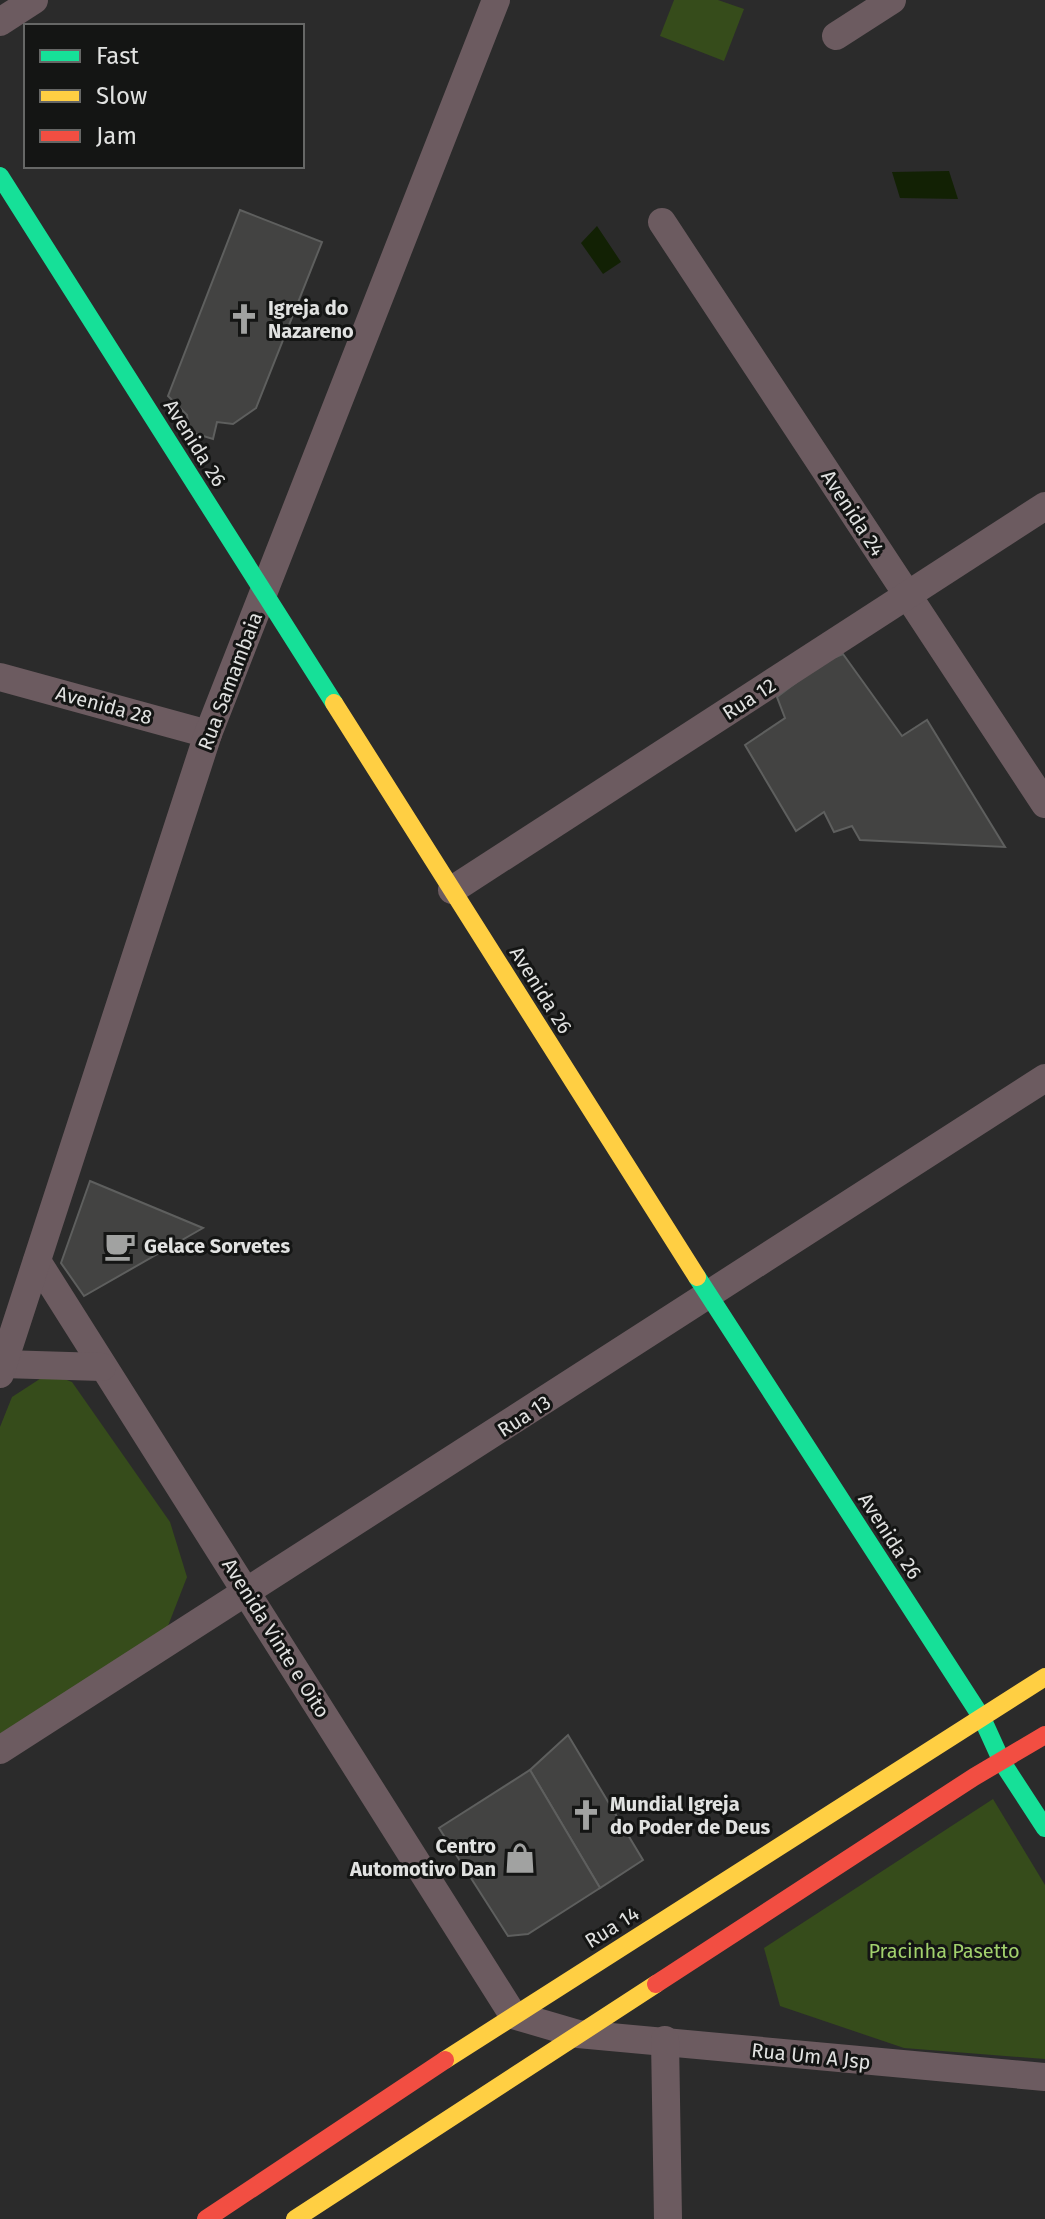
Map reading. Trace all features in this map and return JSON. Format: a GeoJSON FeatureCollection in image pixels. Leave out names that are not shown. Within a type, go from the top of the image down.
{"type":"FeatureCollection","features":[{"type":"Feature","properties":{"kind":"street"},"geometry":{"type":"LineString","coordinates":[[0,22],[34,0]]}},
{"type":"Feature","properties":{"kind":"street","name":"Rua Samambaia"},"geometry":{"type":"LineString","coordinates":[[2,1369],[208,734],[496,0]]}},
{"type":"Feature","properties":{"kind":"street"},"geometry":{"type":"LineString","coordinates":[[836,36],[892,0]]}},
{"type":"Feature","properties":{"kind":"street","name":"Avenida 26"},"geometry":{"type":"LineString","coordinates":[[0,176],[709,1296],[982,1718],[1002,1762],[1045,1828]]}},
{"type":"Feature","properties":{"kind":"street","name":"Avenida 24"},"geometry":{"type":"LineString","coordinates":[[662,222],[1045,804]]}},
{"type":"Feature","properties":{"kind":"street","name":"Rua 12"},"geometry":{"type":"LineString","coordinates":[[452,890],[1045,506]]}},
{"type":"Feature","properties":{"kind":"street","name":"Avenida 28"},"geometry":{"type":"LineString","coordinates":[[0,677],[208,734]]}},
{"type":"Feature","properties":{"kind":"street","name":"Rua 13"},"geometry":{"type":"LineString","coordinates":[[0,1750],[249,1593],[1045,1078]]}},
{"type":"Feature","properties":{"kind":"street","name":"Avenida Vinte e Oito"},"geometry":{"type":"LineString","coordinates":[[37,1261],[513,2015]]}},
{"type":"Feature","properties":{"kind":"street"},"geometry":{"type":"LineString","coordinates":[[2,1369],[102,1367]]}},
{"type":"Feature","properties":{"kind":"street","name":"Rua 14"},"geometry":{"type":"LineString","coordinates":[[206,2219],[513,2015],[1045,1677]]}},
{"type":"Feature","properties":{"kind":"street"},"geometry":{"type":"LineString","coordinates":[[295,2219],[974,1777],[1045,1735]]}},
{"type":"Feature","properties":{"kind":"street","name":"Rua Um A Jsp"},"geometry":{"type":"LineString","coordinates":[[513,2015],[578,2034],[1045,2077]]}},
{"type":"Feature","properties":{"kind":"street"},"geometry":{"type":"LineString","coordinates":[[665,2040],[668,2219]]}},
{"type":"Feature","properties":{"kind":"green space"},"geometry":{"type":"Polygon","coordinates":[[[674,0],[718,0],[744,9],[724,61],[660,36],[674,0]]]}},
{"type":"Feature","properties":{"kind":"green space"},"geometry":{"type":"Polygon","coordinates":[[[49,1373],[72,1382],[170,1522],[187,1577],[166,1631],[0,1734],[0,1427],[12,1397],[49,1373]]]}},
{"type":"Feature","properties":{"kind":"green space","name":"Pracinha Pasetto"},"geometry":{"type":"Polygon","coordinates":[[[993,1799],[1045,1885],[1045,2059],[904,2048],[780,2006],[764,1948],[993,1799]]]}},
{"type":"Feature","properties":{"kind":"shaded area"},"geometry":{"type":"Polygon","coordinates":[[[949,171],[958,199],[900,198],[892,172],[949,171]]]}},
{"type":"Feature","properties":{"kind":"shaded area"},"geometry":{"type":"Polygon","coordinates":[[[597,226],[621,262],[603,274],[581,243],[597,226]]]}},
{"type":"Feature","properties":{"kind":"building","name":"Igreja do Nazareno"},"geometry":{"type":"Polygon","coordinates":[[[240,210],[322,242],[256,408],[233,424],[217,422],[213,439],[190,432],[187,415],[168,396],[240,210]]]}},
{"type":"Feature","properties":{"kind":"building"},"geometry":{"type":"Polygon","coordinates":[[[843,654],[902,736],[927,720],[1005,847],[860,840],[852,826],[834,832],[824,812],[796,831],[745,745],[785,718],[777,697],[823,662],[843,654]]]}},
{"type":"Feature","properties":{"kind":"building","name":"Gelace Sorvetes"},"geometry":{"type":"Polygon","coordinates":[[[90,1181],[203,1228],[84,1296],[61,1263],[90,1181]]]}},
{"type":"Feature","properties":{"kind":"building","name":"Mundial Igreja do Poder de Deus"},"geometry":{"type":"Polygon","coordinates":[[[568,1735],[643,1860],[600,1888],[530,1770],[568,1735]]]}},
{"type":"Feature","properties":{"kind":"building","name":"Centro Automotivo Dan"},"geometry":{"type":"Polygon","coordinates":[[[530,1770],[600,1888],[528,1934],[508,1936],[439,1828],[530,1770]]]}},
{"type":"Feature","properties":{"kind":"traffic: fast"},"geometry":{"type":"LineString","coordinates":[[0,176],[334,703]]}},
{"type":"Feature","properties":{"kind":"traffic: fast"},"geometry":{"type":"LineString","coordinates":[[697,1277],[982,1718],[1002,1762],[1045,1828]]}},
{"type":"Feature","properties":{"kind":"traffic: slow"},"geometry":{"type":"LineString","coordinates":[[334,703],[697,1277]]}},
{"type":"Feature","properties":{"kind":"traffic: slow"},"geometry":{"type":"LineString","coordinates":[[445,2060],[1045,1677]]}},
{"type":"Feature","properties":{"kind":"traffic: slow"},"geometry":{"type":"LineString","coordinates":[[295,2219],[656,1984]]}},
{"type":"Feature","properties":{"kind":"traffic: jam"},"geometry":{"type":"LineString","coordinates":[[656,1984],[974,1777],[1045,1735]]}},
{"type":"Feature","properties":{"kind":"traffic: jam"},"geometry":{"type":"LineString","coordinates":[[206,2219],[445,2060]]}},
{"type":"Feature","properties":{"kind":"place","name":"Igreja do Nazareno"},"geometry":{"type":"Point","coordinates":[244,319]}},
{"type":"Feature","properties":{"kind":"place","name":"Gelace Sorvetes"},"geometry":{"type":"Point","coordinates":[120,1246]}},
{"type":"Feature","properties":{"kind":"place","name":"Mundial Igreja do Poder de Deus"},"geometry":{"type":"Point","coordinates":[586,1815]}},
{"type":"Feature","properties":{"kind":"place","name":"Centro Automotivo Dan"},"geometry":{"type":"Point","coordinates":[520,1858]}}]}
